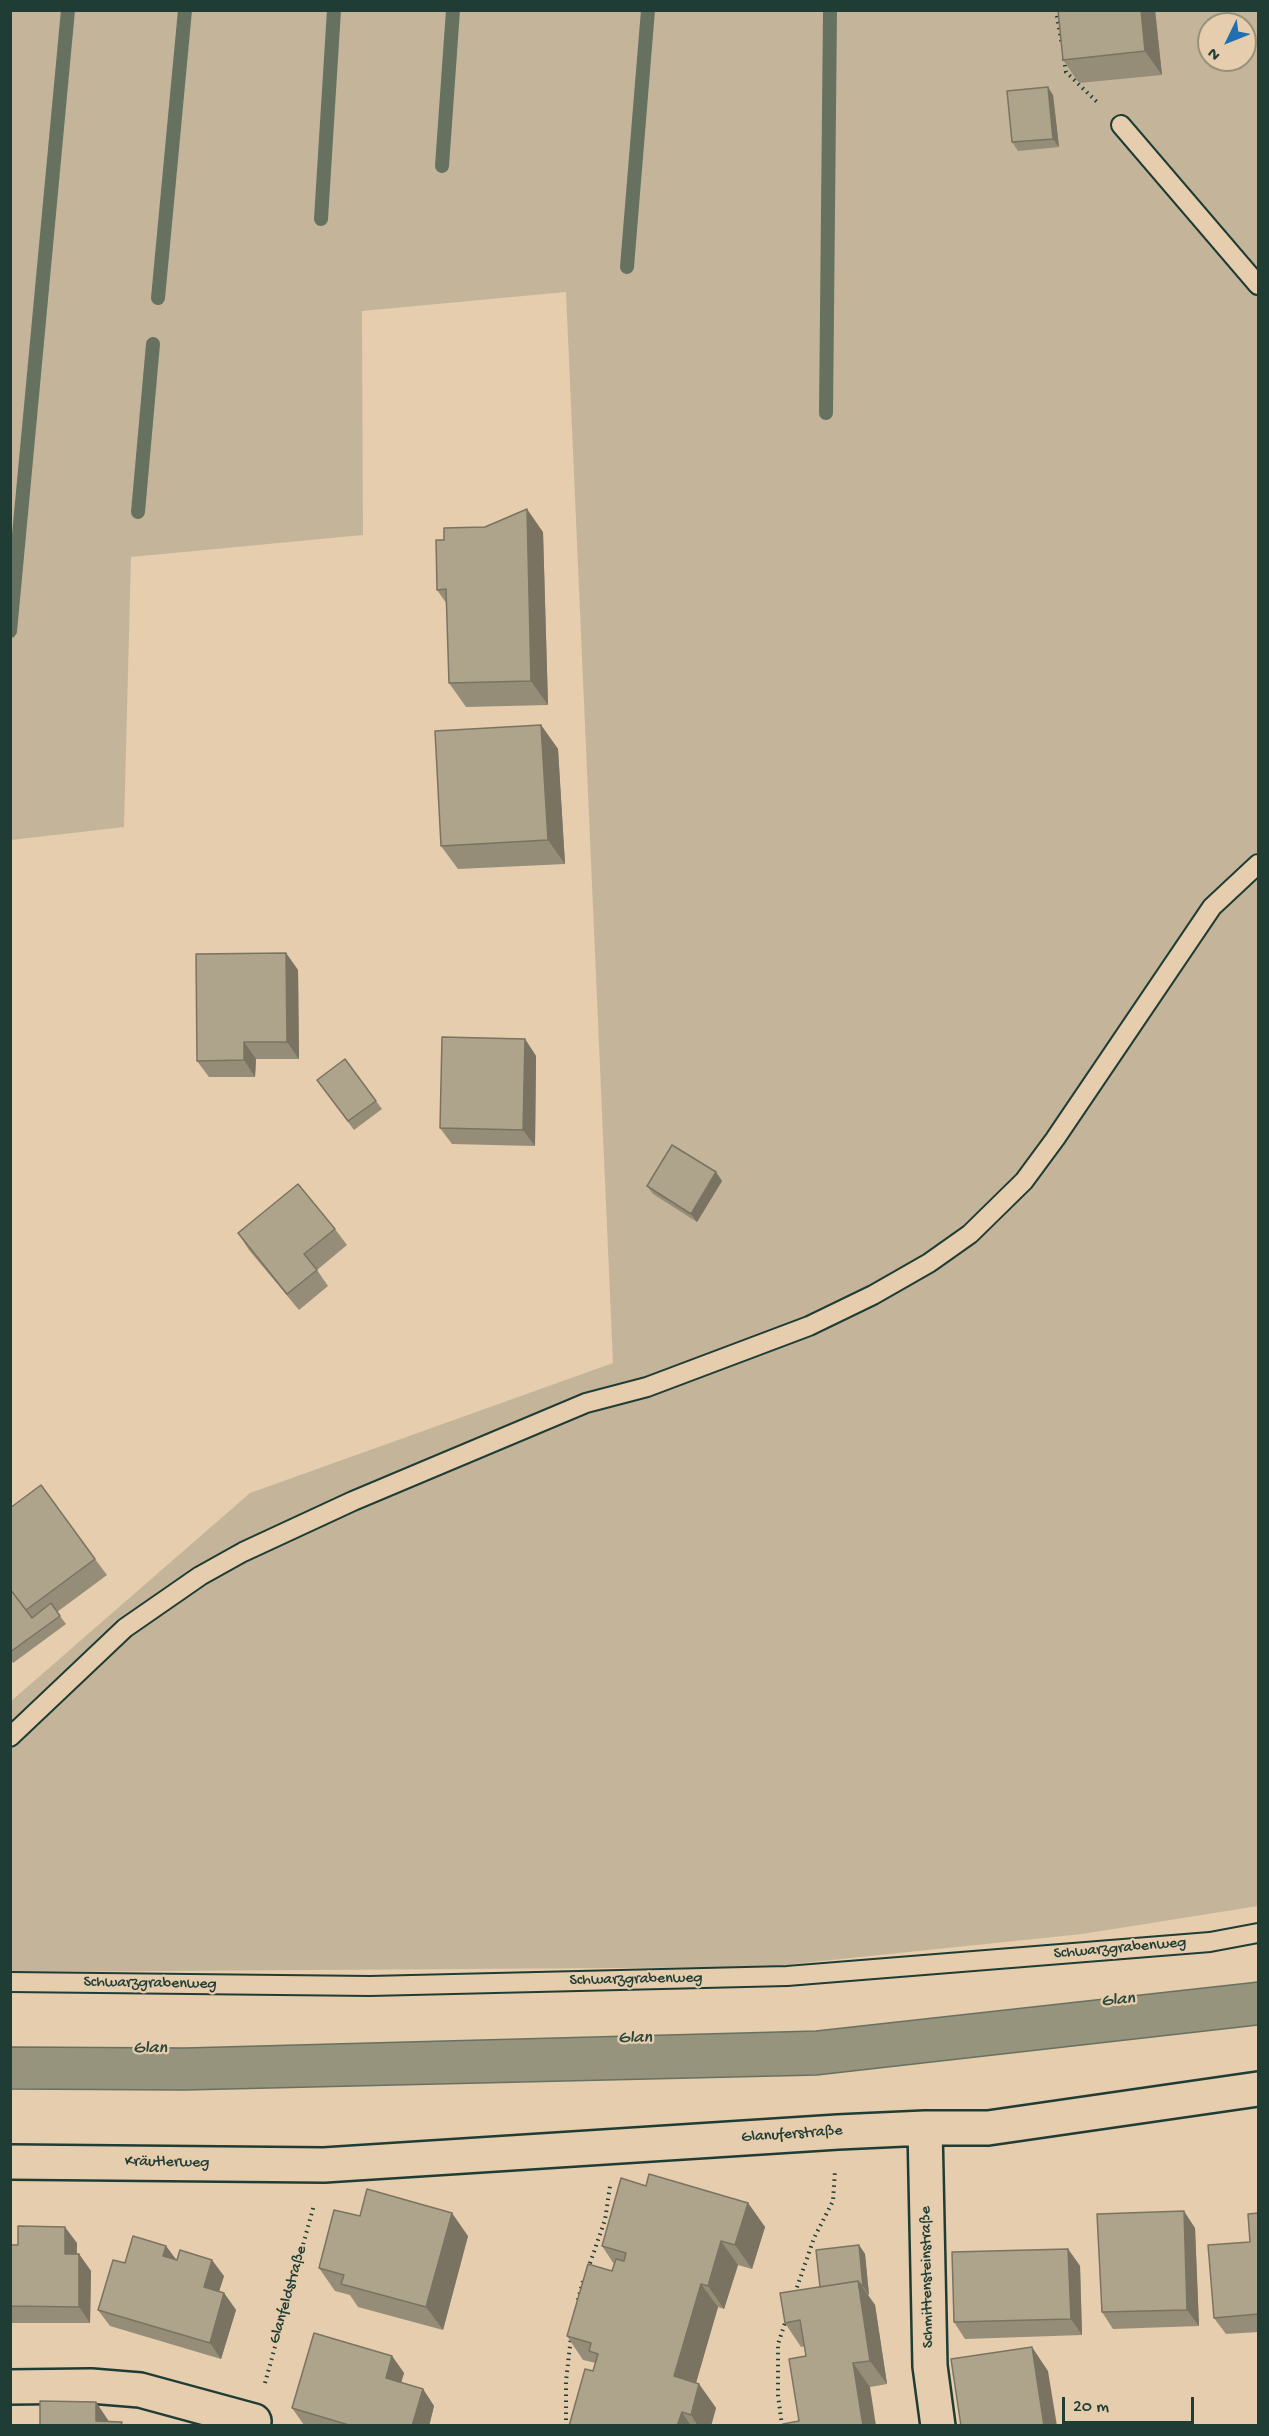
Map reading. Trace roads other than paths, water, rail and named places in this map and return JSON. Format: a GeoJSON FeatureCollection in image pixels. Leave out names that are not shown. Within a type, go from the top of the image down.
{"type":"FeatureCollection","features":[{"type":"Feature","properties":{"kind":"street","name":"Glanuferstraße"},"geometry":{"type":"LineString","coordinates":[[324,2165],[838,2132],[988,2128],[1258,2089]]}},
{"type":"Feature","properties":{"kind":"street","name":"Schmittensteinstraße"},"geometry":{"type":"LineString","coordinates":[[925,2128],[930,2366],[938,2426]]}},
{"type":"Feature","properties":{"kind":"street","name":"Kräutlerweg"},"geometry":{"type":"LineString","coordinates":[[10,2162],[324,2165]]}},
{"type":"Feature","properties":{"kind":"street"},"geometry":{"type":"LineString","coordinates":[[10,2387],[91,2386],[140,2390],[253,2423]]}},
{"type":"Feature","properties":{"kind":"lane"},"geometry":{"type":"LineString","coordinates":[[1121,125],[1258,285]]}},
{"type":"Feature","properties":{"kind":"lane"},"geometry":{"type":"LineString","coordinates":[[10,1737],[125,1628],[200,1576],[243,1552],[353,1501],[586,1403],[647,1387],[809,1326],[873,1294],[937,1257],[970,1234],[1024,1181],[1062,1130],[1212,908],[1258,864]]}},
{"type":"Feature","properties":{"kind":"lane","name":"Schwarzgrabenweg"},"geometry":{"type":"LineString","coordinates":[[10,1982],[370,1986],[787,1976],[1210,1942],[1258,1932]]}},
{"type":"Feature","properties":{"kind":"water","name":"Glan"},"geometry":{"type":"Polygon","coordinates":[[[1258,1982],[1258,2025],[817,2075],[185,2090],[11,2089],[11,2047],[185,2048],[816,2031],[1258,1982]]]}},
{"type":"Feature","properties":{"kind":"waterway"},"geometry":{"type":"LineString","coordinates":[[10,631],[68,10]]}},
{"type":"Feature","properties":{"kind":"waterway"},"geometry":{"type":"LineString","coordinates":[[158,298],[185,10]]}},
{"type":"Feature","properties":{"kind":"waterway"},"geometry":{"type":"LineString","coordinates":[[321,219],[334,10]]}},
{"type":"Feature","properties":{"kind":"waterway"},"geometry":{"type":"LineString","coordinates":[[442,166],[453,10]]}},
{"type":"Feature","properties":{"kind":"waterway"},"geometry":{"type":"LineString","coordinates":[[627,267],[648,10]]}},
{"type":"Feature","properties":{"kind":"waterway"},"geometry":{"type":"LineString","coordinates":[[826,413],[830,10]]}},
{"type":"Feature","properties":{"kind":"waterway"},"geometry":{"type":"LineString","coordinates":[[138,512],[153,344]]}}]}
